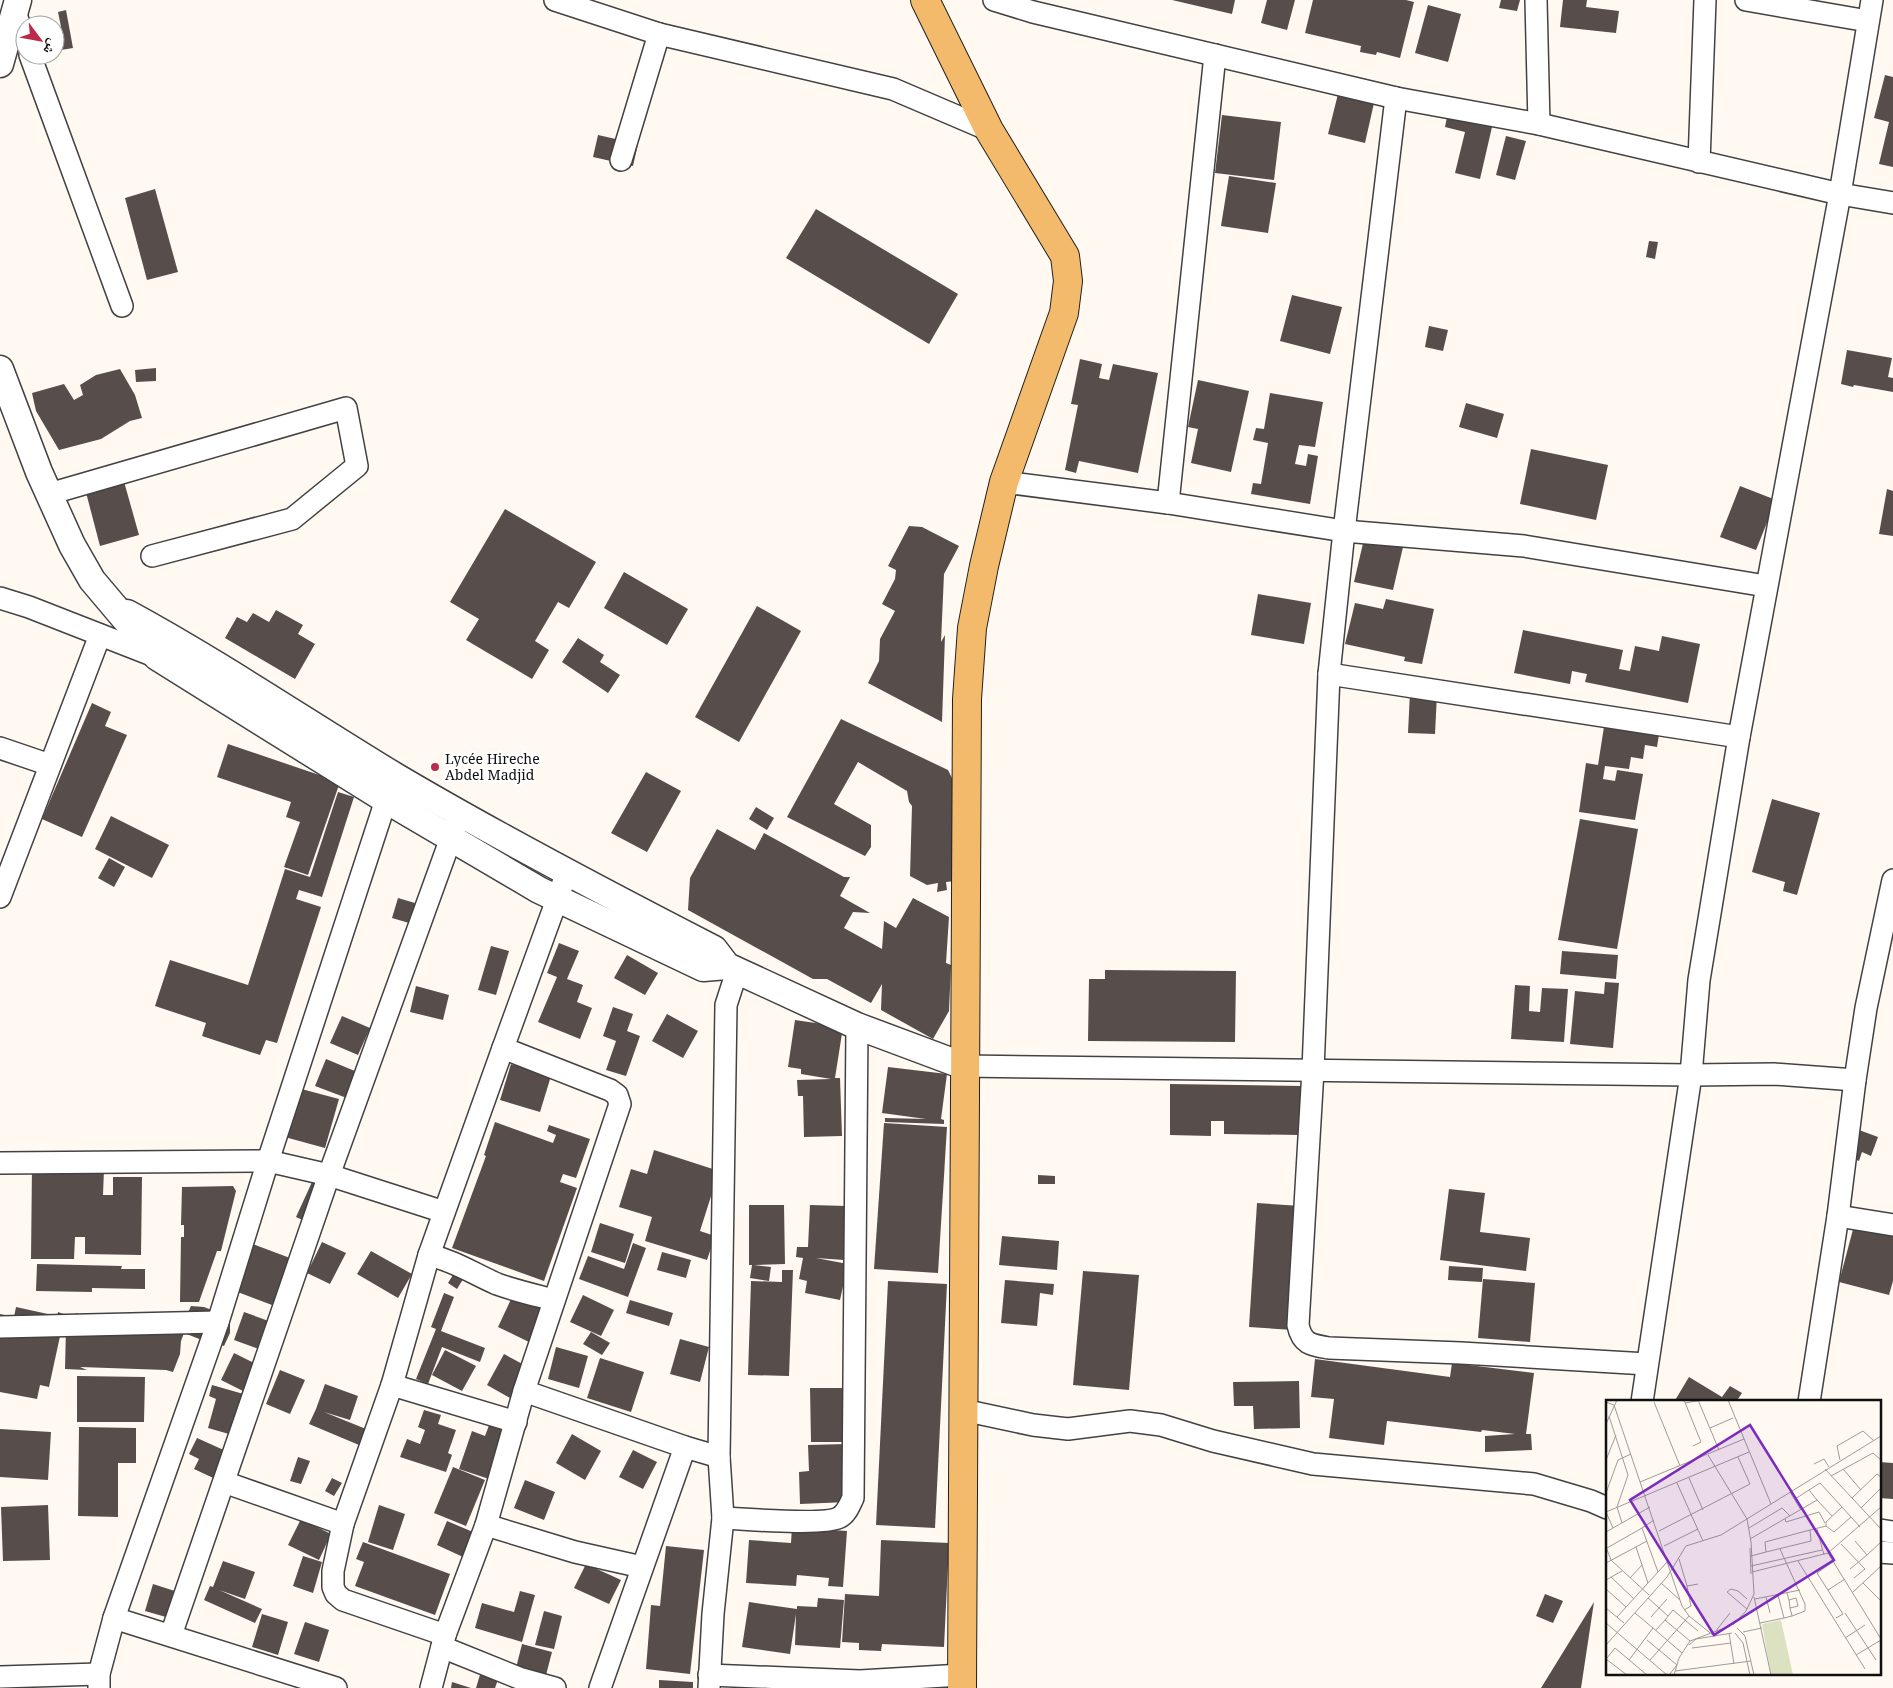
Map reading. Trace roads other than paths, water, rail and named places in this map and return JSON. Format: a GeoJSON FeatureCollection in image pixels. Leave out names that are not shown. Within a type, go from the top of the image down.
{"type":"FeatureCollection","features":[{"type":"Feature","properties":{"kind":"main road"},"geometry":{"type":"LineString","coordinates":[[925,0],[989,130],[1065,256],[1068,282],[1064,313],[1004,482],[984,566],[972,628],[967,699],[962,1682]]}},
{"type":"Feature","properties":{"kind":"street"},"geometry":{"type":"LineString","coordinates":[[555,0],[659,34],[893,89],[989,130]]}},
{"type":"Feature","properties":{"kind":"street"},"geometry":{"type":"LineString","coordinates":[[994,0],[1031,6],[1215,55],[1396,98],[1539,124],[1840,194],[1893,203]]}},
{"type":"Feature","properties":{"kind":"street"},"geometry":{"type":"LineString","coordinates":[[1536,0],[1539,124]]}},
{"type":"Feature","properties":{"kind":"street"},"geometry":{"type":"LineString","coordinates":[[1699,162],[1705,0]]}},
{"type":"Feature","properties":{"kind":"street"},"geometry":{"type":"LineString","coordinates":[[1746,0],[1868,22]]}},
{"type":"Feature","properties":{"kind":"street"},"geometry":{"type":"LineString","coordinates":[[1642,1400],[1691,1075],[1699,980],[1739,737],[1840,194],[1872,0]]}},
{"type":"Feature","properties":{"kind":"street"},"geometry":{"type":"LineString","coordinates":[[0,64],[17,6]]}},
{"type":"Feature","properties":{"kind":"street"},"geometry":{"type":"LineString","coordinates":[[621,160],[659,34]]}},
{"type":"Feature","properties":{"kind":"street"},"geometry":{"type":"LineString","coordinates":[[1168,503],[1215,55]]}},
{"type":"Feature","properties":{"kind":"street"},"geometry":{"type":"LineString","coordinates":[[34,65],[122,306]]}},
{"type":"Feature","properties":{"kind":"street"},"geometry":{"type":"LineString","coordinates":[[1396,98],[1344,531],[1329,674],[1313,1070],[1298,1325],[1300,1335],[1307,1342],[1315,1346],[1329,1348],[1460,1353],[1647,1364]]}},
{"type":"Feature","properties":{"kind":"street"},"geometry":{"type":"LineString","coordinates":[[0,368],[39,472],[72,545],[92,580],[157,657]]}},
{"type":"Feature","properties":{"kind":"street"},"geometry":{"type":"LineString","coordinates":[[49,494],[346,408],[357,466],[292,518],[152,556]]}},
{"type":"Feature","properties":{"kind":"street"},"geometry":{"type":"LineString","coordinates":[[1004,482],[1168,503],[1344,531],[1524,546],[1766,586]]}},
{"type":"Feature","properties":{"kind":"street"},"geometry":{"type":"LineString","coordinates":[[0,598],[29,607],[157,657],[450,839],[557,899],[704,968],[732,969],[857,1026],[964,1066],[1691,1075],[1774,1074],[1855,1080]]}},
{"type":"Feature","properties":{"kind":"street"},"geometry":{"type":"LineString","coordinates":[[116,607],[170,636],[396,776],[567,872],[714,949],[732,969]]}},
{"type":"Feature","properties":{"kind":"street"},"geometry":{"type":"LineString","coordinates":[[0,897],[100,635]]}},
{"type":"Feature","properties":{"kind":"street"},"geometry":{"type":"LineString","coordinates":[[1329,674],[1739,737]]}},
{"type":"Feature","properties":{"kind":"street"},"geometry":{"type":"LineString","coordinates":[[0,748],[50,765]]}},
{"type":"Feature","properties":{"kind":"street"},"geometry":{"type":"LineString","coordinates":[[0,1677],[99,1681],[114,1618],[218,1322],[386,800],[396,776]]}},
{"type":"Feature","properties":{"kind":"street"},"geometry":{"type":"LineString","coordinates":[[171,1635],[329,1175],[461,812]]}},
{"type":"Feature","properties":{"kind":"street"},"geometry":{"type":"LineString","coordinates":[[555,1688],[519,1678],[444,1641],[343,1600],[336,1594],[333,1587],[333,1571],[343,1524],[392,1385],[429,1255],[567,872]]}},
{"type":"Feature","properties":{"kind":"street"},"geometry":{"type":"LineString","coordinates":[[1809,1400],[1838,1216],[1866,1008],[1893,880]]}},
{"type":"Feature","properties":{"kind":"street"},"geometry":{"type":"LineString","coordinates":[[732,969],[726,1005],[719,1457],[723,1518],[713,1614],[709,1681],[860,1685],[962,1682]]}},
{"type":"Feature","properties":{"kind":"street"},"geometry":{"type":"LineString","coordinates":[[723,1518],[822,1522],[840,1518],[848,1510],[853,1498],[857,1026]]}},
{"type":"Feature","properties":{"kind":"street"},"geometry":{"type":"LineString","coordinates":[[431,1688],[444,1641],[486,1525],[524,1391],[620,1100],[617,1095],[596,1083],[504,1048]]}},
{"type":"Feature","properties":{"kind":"street"},"geometry":{"type":"LineString","coordinates":[[0,1163],[268,1162],[329,1175],[444,1212]]}},
{"type":"Feature","properties":{"kind":"street"},"geometry":{"type":"LineString","coordinates":[[1838,1216],[1893,1225]]}},
{"type":"Feature","properties":{"kind":"street"},"geometry":{"type":"LineString","coordinates":[[429,1255],[447,1259],[513,1290],[554,1300]]}},
{"type":"Feature","properties":{"kind":"street"},"geometry":{"type":"LineString","coordinates":[[0,1328],[218,1322]]}},
{"type":"Feature","properties":{"kind":"street"},"geometry":{"type":"LineString","coordinates":[[392,1385],[516,1422]]}},
{"type":"Feature","properties":{"kind":"street"},"geometry":{"type":"LineString","coordinates":[[524,1391],[719,1457]]}},
{"type":"Feature","properties":{"kind":"street"},"geometry":{"type":"LineString","coordinates":[[963,1410],[1033,1425],[1068,1429],[1130,1421],[1161,1425],[1214,1441],[1313,1464],[1534,1484],[1591,1501],[1606,1508]]}},
{"type":"Feature","properties":{"kind":"street"},"geometry":{"type":"LineString","coordinates":[[600,1688],[685,1447]]}},
{"type":"Feature","properties":{"kind":"street"},"geometry":{"type":"LineString","coordinates":[[224,1482],[343,1524]]}},
{"type":"Feature","properties":{"kind":"street"},"geometry":{"type":"LineString","coordinates":[[486,1525],[575,1552],[642,1567]]}},
{"type":"Feature","properties":{"kind":"street"},"geometry":{"type":"LineString","coordinates":[[1880,1530],[1893,1532]]}},
{"type":"Feature","properties":{"kind":"street"},"geometry":{"type":"LineString","coordinates":[[1880,1552],[1893,1553]]}},
{"type":"Feature","properties":{"kind":"street"},"geometry":{"type":"LineString","coordinates":[[114,1618],[336,1688]]}},
{"type":"Feature","properties":{"kind":"place","name":"Lycée Hireche Abdel Madjid"},"geometry":{"type":"Point","coordinates":[435,767]}}]}
